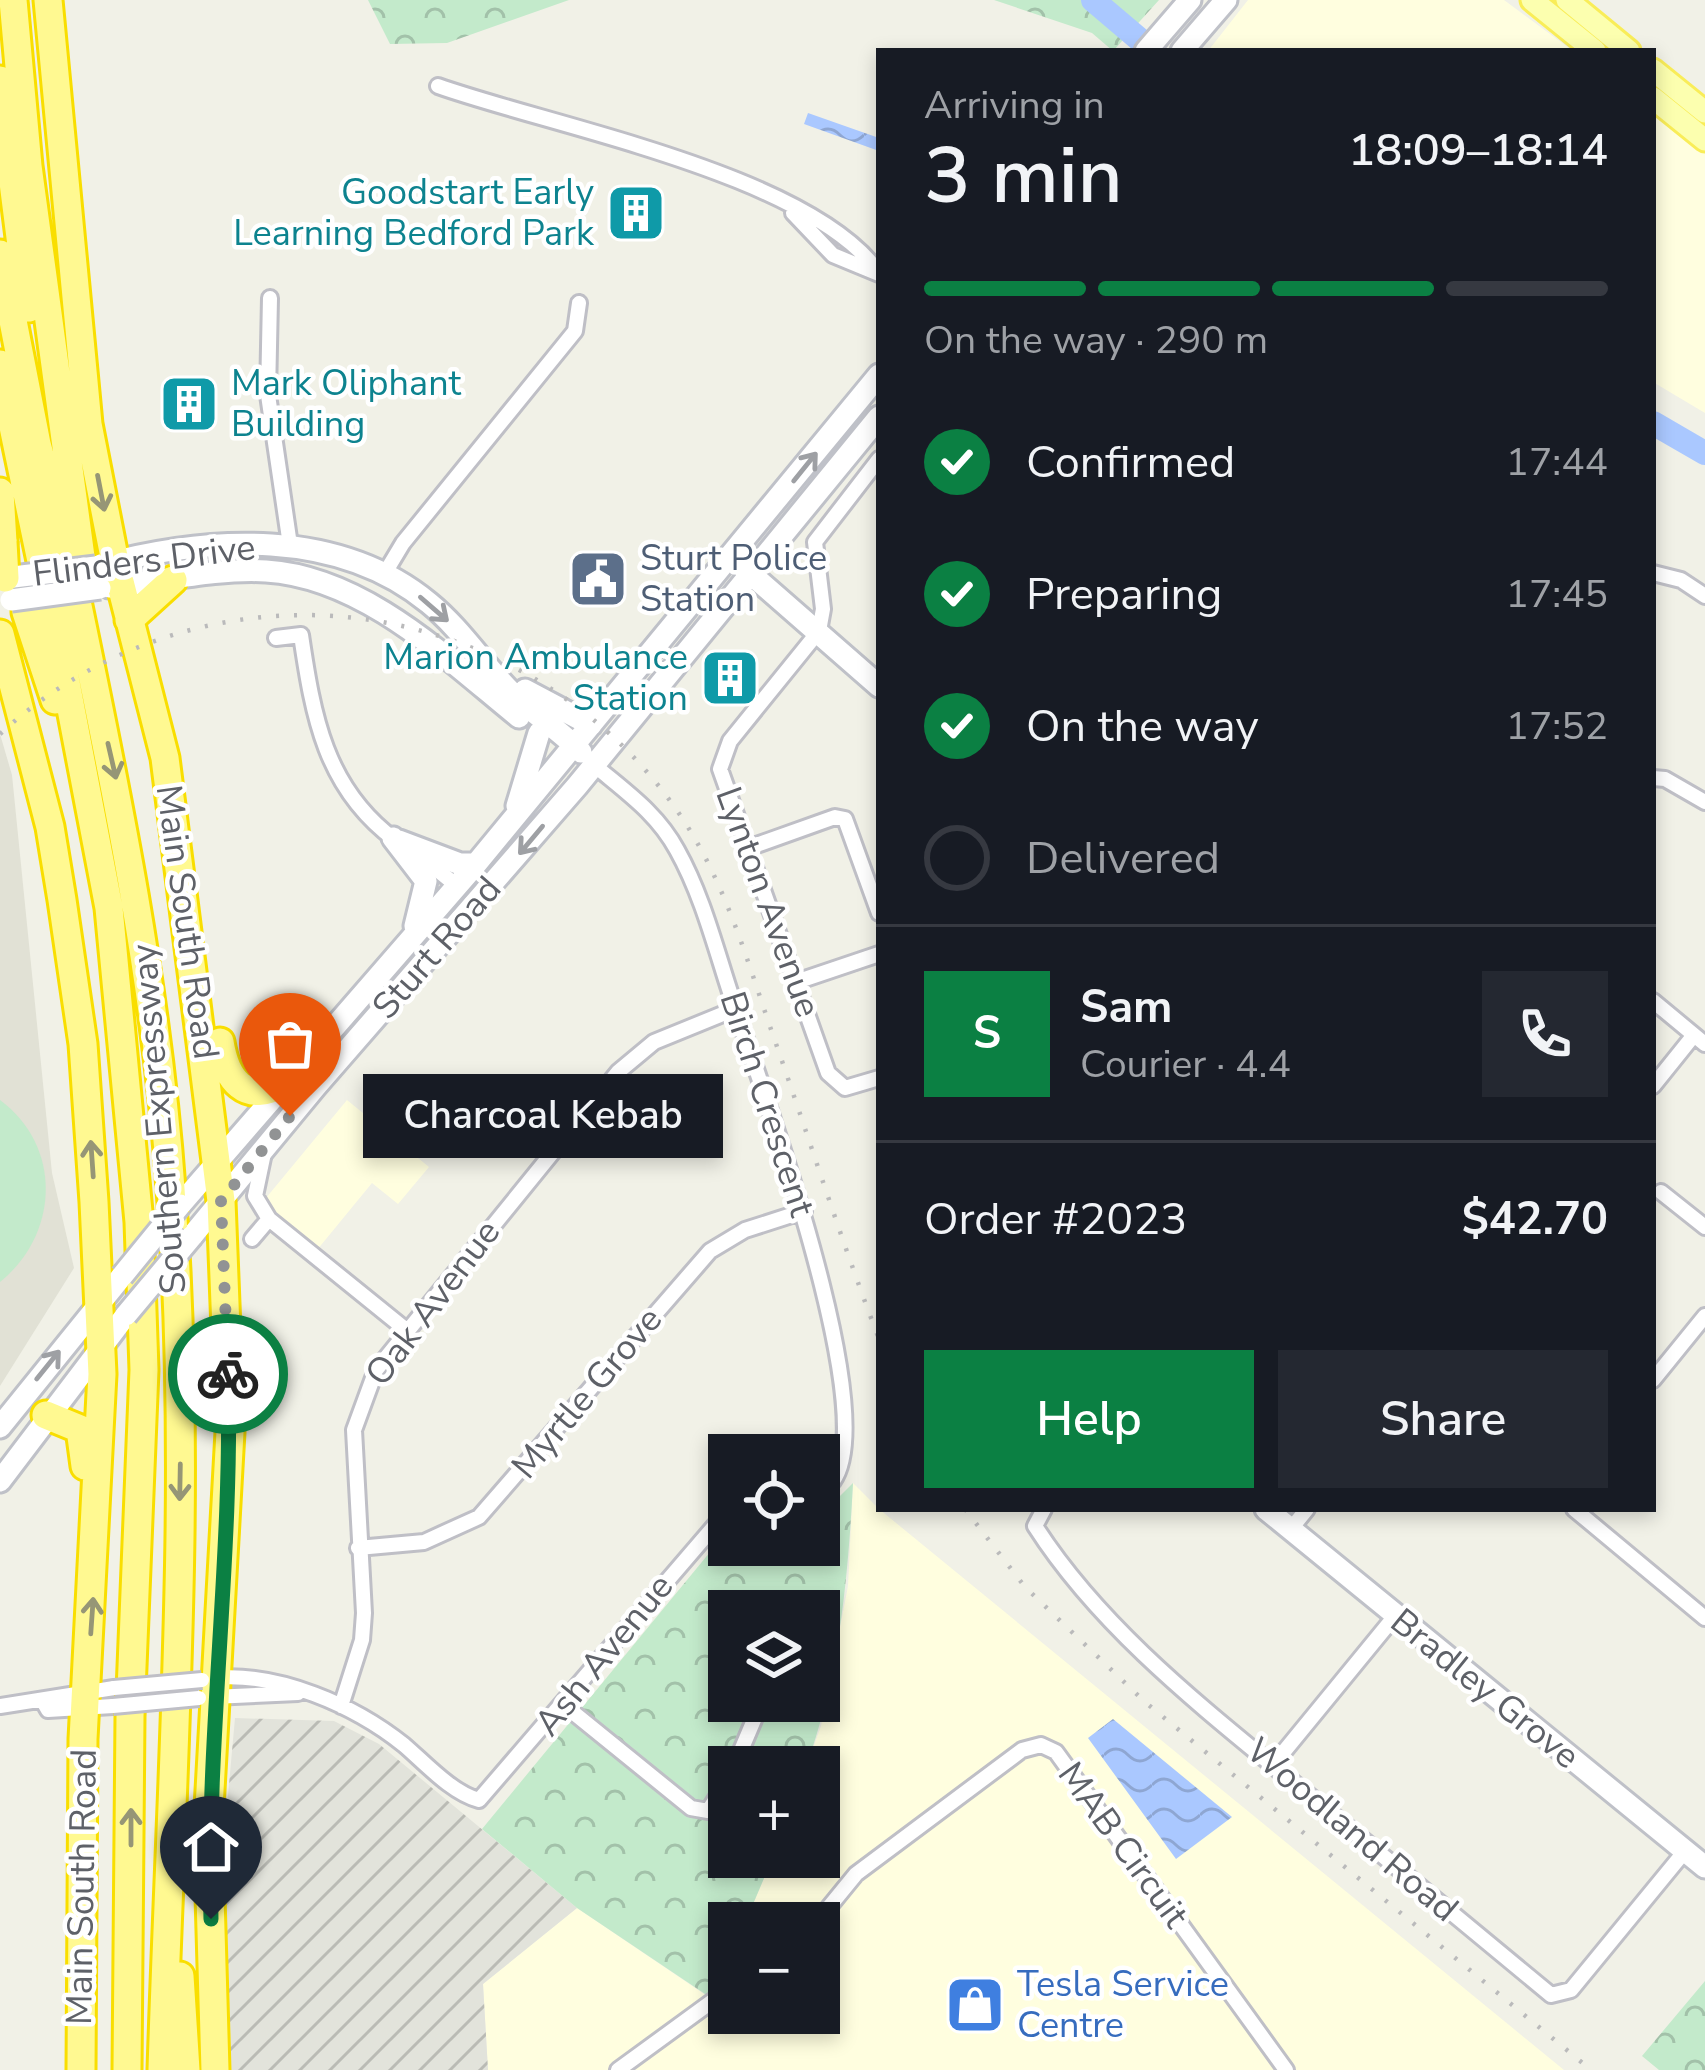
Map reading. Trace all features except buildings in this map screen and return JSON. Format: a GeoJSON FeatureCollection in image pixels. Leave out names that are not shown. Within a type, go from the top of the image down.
{"type":"FeatureCollection","features":[{"type":"Feature","properties":{"kind":"highway"},"geometry":{"type":"LineString","coordinates":[[13,0],[28,166],[45,582],[35,765]]}},
{"type":"Feature","properties":{"kind":"highway"},"geometry":{"type":"LineString","coordinates":[[27,0],[44,156],[88,424]]}},
{"type":"Feature","properties":{"kind":"highway","name":"Main South Road"},"geometry":{"type":"LineString","coordinates":[[47,0],[88,424],[45,582],[129,620],[165,758],[216,1163],[209,1194],[230,1432],[209,1688],[215,2070]]}},
{"type":"Feature","properties":{"kind":"highway"},"geometry":{"type":"LineString","coordinates":[[0,80],[45,582]]}},
{"type":"Feature","properties":{"kind":"highway","name":"Southern Expressway"},"geometry":{"type":"LineString","coordinates":[[0,254],[38,444],[45,582],[94,685],[121,799],[144,945],[172,1189],[180,1485],[173,1858],[162,2070]]}},
{"type":"Feature","properties":{"kind":"highway","name":"Southern Expressway"},"geometry":{"type":"LineString","coordinates":[[0,364],[109,908],[140,1222],[144,1370],[124,2070]]}},
{"type":"Feature","properties":{"kind":"highway"},"geometry":{"type":"LineString","coordinates":[[0,493],[45,582]]}},
{"type":"Feature","properties":{"kind":"highway"},"geometry":{"type":"LineString","coordinates":[[129,620],[173,580]]}},
{"type":"Feature","properties":{"kind":"highway","name":"Main South Road"},"geometry":{"type":"LineString","coordinates":[[0,634],[35,765],[80,1021],[99,1304],[100,1698],[81,2070]]}},
{"type":"Feature","properties":{"kind":"highway"},"geometry":{"type":"LineString","coordinates":[[0,672],[35,765]]}},
{"type":"Feature","properties":{"kind":"highway"},"geometry":{"type":"LineString","coordinates":[[191,946],[211,992],[229,1077],[254,1092],[285,1082]]}},
{"type":"Feature","properties":{"kind":"highway"},"geometry":{"type":"LineString","coordinates":[[46,1415],[70,1421],[82,1432],[85,1502],[97,1540]]}},
{"type":"Feature","properties":{"kind":"highway"},"geometry":{"type":"LineString","coordinates":[[202,2070],[208,1826]]}},
{"type":"Feature","properties":{"kind":"highway"},"geometry":{"type":"LineString","coordinates":[[173,1858],[186,2070]]}},
{"type":"Feature","properties":{"kind":"main road"},"geometry":{"type":"LineString","coordinates":[[1149,48],[1190,0]]}},
{"type":"Feature","properties":{"kind":"main road"},"geometry":{"type":"LineString","coordinates":[[1184,48],[1226,0]]}},
{"type":"Feature","properties":{"kind":"main road"},"geometry":{"type":"LineString","coordinates":[[1532,0],[1591,48]]}},
{"type":"Feature","properties":{"kind":"main road"},"geometry":{"type":"LineString","coordinates":[[1567,0],[1625,48]]}},
{"type":"Feature","properties":{"kind":"main road"},"geometry":{"type":"LineString","coordinates":[[1656,72],[1705,112]]}},
{"type":"Feature","properties":{"kind":"main road"},"geometry":{"type":"LineString","coordinates":[[1680,92],[1703,138]]}},
{"type":"Feature","properties":{"kind":"main road"},"geometry":{"type":"LineString","coordinates":[[1656,100],[1703,138]]}},
{"type":"Feature","properties":{"kind":"main road","name":"Sturt Road"},"geometry":{"type":"LineString","coordinates":[[216,1163],[511,823],[876,379]]}},
{"type":"Feature","properties":{"kind":"main road","name":"Sturt Road"},"geometry":{"type":"LineString","coordinates":[[0,1427],[122,1276],[265,1147],[594,766],[876,421]]}},
{"type":"Feature","properties":{"kind":"main road","name":"Flinders Drive"},"geometry":{"type":"LineString","coordinates":[[45,582],[190,550],[290,545],[337,554],[385,573],[430,604],[571,750]]}},
{"type":"Feature","properties":{"kind":"main road"},"geometry":{"type":"LineString","coordinates":[[290,545],[293,574]]}},
{"type":"Feature","properties":{"kind":"main road"},"geometry":{"type":"LineString","coordinates":[[732,558],[876,683]]}},
{"type":"Feature","properties":{"kind":"main road","name":"Flinders Drive"},"geometry":{"type":"LineString","coordinates":[[45,582],[173,580],[252,571],[293,574],[359,598],[539,733],[571,750]]}},
{"type":"Feature","properties":{"kind":"main road"},"geometry":{"type":"LineString","coordinates":[[359,598],[385,573]]}},
{"type":"Feature","properties":{"kind":"main road"},"geometry":{"type":"LineString","coordinates":[[385,573],[386,601],[412,635]]}},
{"type":"Feature","properties":{"kind":"main road"},"geometry":{"type":"LineString","coordinates":[[478,652],[534,696],[591,725]]}},
{"type":"Feature","properties":{"kind":"main road"},"geometry":{"type":"LineString","coordinates":[[511,823],[539,733]]}},
{"type":"Feature","properties":{"kind":"main road"},"geometry":{"type":"LineString","coordinates":[[571,750],[594,766]]}},
{"type":"Feature","properties":{"kind":"main road"},"geometry":{"type":"LineString","coordinates":[[393,838],[460,864],[476,864]]}},
{"type":"Feature","properties":{"kind":"main road"},"geometry":{"type":"LineString","coordinates":[[393,838],[427,885],[408,943]]}},
{"type":"Feature","properties":{"kind":"main road","name":"Sturt Road"},"geometry":{"type":"LineString","coordinates":[[0,1481],[46,1415],[200,1228],[209,1194]]}},
{"type":"Feature","properties":{"kind":"main road","name":"Bradley Grove"},"geometry":{"type":"LineString","coordinates":[[1269,1512],[1705,1868]]}},
{"type":"Feature","properties":{"kind":"street"},"geometry":{"type":"LineString","coordinates":[[438,86],[523,116],[557,117],[785,205],[836,231],[876,270]]}},
{"type":"Feature","properties":{"kind":"street"},"geometry":{"type":"LineString","coordinates":[[270,298],[268,395],[290,545]]}},
{"type":"Feature","properties":{"kind":"street"},"geometry":{"type":"LineString","coordinates":[[385,573],[403,543],[575,332],[579,303]]}},
{"type":"Feature","properties":{"kind":"street"},"geometry":{"type":"LineString","coordinates":[[819,631],[823,609],[815,542],[876,463]]}},
{"type":"Feature","properties":{"kind":"street"},"geometry":{"type":"LineString","coordinates":[[1656,575],[1681,580],[1705,596]]}},
{"type":"Feature","properties":{"kind":"street","name":"Lynton Avenue"},"geometry":{"type":"LineString","coordinates":[[819,631],[724,754],[721,770],[832,1080],[844,1088],[876,1079]]}},
{"type":"Feature","properties":{"kind":"street"},"geometry":{"type":"LineString","coordinates":[[276,638],[301,635],[325,753],[359,807],[457,886]]}},
{"type":"Feature","properties":{"kind":"street","name":"Birch Crescent"},"geometry":{"type":"LineString","coordinates":[[594,766],[658,820],[676,848],[735,1010],[804,1211],[833,1339],[844,1450],[840,1457]]}},
{"type":"Feature","properties":{"kind":"street"},"geometry":{"type":"LineString","coordinates":[[1656,778],[1666,779],[1705,802]]}},
{"type":"Feature","properties":{"kind":"street"},"geometry":{"type":"LineString","coordinates":[[748,848],[835,817],[845,819],[876,905]]}},
{"type":"Feature","properties":{"kind":"street"},"geometry":{"type":"LineString","coordinates":[[796,982],[876,955]]}},
{"type":"Feature","properties":{"kind":"street"},"geometry":{"type":"LineString","coordinates":[[1656,1003],[1700,1040],[1656,1083]]}},
{"type":"Feature","properties":{"kind":"street","name":"Oak Avenue"},"geometry":{"type":"LineString","coordinates":[[341,1706],[362,1640],[354,1430],[368,1385],[405,1329],[619,1072],[654,1042],[735,1010]]}},
{"type":"Feature","properties":{"kind":"street"},"geometry":{"type":"LineString","coordinates":[[265,1147],[255,1196],[268,1219],[405,1329]]}},
{"type":"Feature","properties":{"kind":"street"},"geometry":{"type":"LineString","coordinates":[[1661,1192],[1705,1227]]}},
{"type":"Feature","properties":{"kind":"street","name":"Myrtle Grove"},"geometry":{"type":"LineString","coordinates":[[358,1548],[424,1542],[479,1517],[710,1251],[745,1230],[804,1211]]}},
{"type":"Feature","properties":{"kind":"street"},"geometry":{"type":"LineString","coordinates":[[252,1239],[268,1219]]}},
{"type":"Feature","properties":{"kind":"street"},"geometry":{"type":"LineString","coordinates":[[1656,1374],[1705,1316]]}},
{"type":"Feature","properties":{"kind":"street","name":"Woodland Road"},"geometry":{"type":"LineString","coordinates":[[1042,1512],[1035,1526],[1087,1594],[1190,1697],[1556,1996],[1571,1990],[1685,1851]]}},
{"type":"Feature","properties":{"kind":"street"},"geometry":{"type":"LineString","coordinates":[[1290,1530],[1305,1512]]}},
{"type":"Feature","properties":{"kind":"street"},"geometry":{"type":"LineString","coordinates":[[1578,1512],[1704,1615]]}},
{"type":"Feature","properties":{"kind":"street","name":"Ash Avenue"},"geometry":{"type":"LineString","coordinates":[[341,1706],[385,1730],[479,1799],[708,1534]]}},
{"type":"Feature","properties":{"kind":"street"},"geometry":{"type":"LineString","coordinates":[[1273,1766],[1395,1616]]}},
{"type":"Feature","properties":{"kind":"street"},"geometry":{"type":"LineString","coordinates":[[0,1706],[44,1703],[48,1709],[100,1698],[209,1688],[240,1676],[341,1706]]}},
{"type":"Feature","properties":{"kind":"street"},"geometry":{"type":"LineString","coordinates":[[564,1705],[691,1808],[708,1811]]}},
{"type":"Feature","properties":{"kind":"street","name":"MAB Circuit"},"geometry":{"type":"LineString","coordinates":[[833,1902],[856,1874],[1022,1750],[1041,1745],[1056,1752],[1286,2070]]}},
{"type":"Feature","properties":{"kind":"street"},"geometry":{"type":"LineString","coordinates":[[618,2070],[708,2004]]}},
{"type":"Feature","properties":{"kind":"shaded area"},"geometry":{"type":"Polygon","coordinates":[[[1248,0],[1504,0],[1569,48],[1210,48],[1248,0]]]}},
{"type":"Feature","properties":{"kind":"shaded area"},"geometry":{"type":"Polygon","coordinates":[[[1656,113],[1705,153],[1705,413],[1656,384],[1656,113]]]}},
{"type":"Feature","properties":{"kind":"shaded area"},"geometry":{"type":"Polygon","coordinates":[[[0,734],[12,775],[52,1173],[74,1268],[0,1386],[0,734]]]}},
{"type":"Feature","properties":{"kind":"shaded area"},"geometry":{"type":"Polygon","coordinates":[[[347,1100],[429,1167],[398,1204],[372,1183],[317,1250],[261,1204],[347,1100]]]}},
{"type":"Feature","properties":{"kind":"shaded area"},"geometry":{"type":"Polygon","coordinates":[[[853,1483],[876,1506],[876,1512],[883,1512],[1564,2070],[488,2070],[483,1984],[577,1908],[708,1994],[708,2034],[840,2034],[840,1902],[754,1902],[764,1878],[840,1878],[840,1746],[814,1746],[822,1722],[840,1722],[840,1627],[848,1586],[853,1483]]]}},
{"type":"Feature","properties":{"kind":"shaded area"},"geometry":{"type":"Polygon","coordinates":[[[235,1718],[334,1721],[379,1744],[577,1908],[483,1984],[488,2070],[223,2070],[217,1917],[235,1718]]]}},
{"type":"Feature","properties":{"kind":"green space"},"geometry":{"type":"Polygon","coordinates":[[[368,0],[569,0],[447,43],[390,44],[368,0]]]}},
{"type":"Feature","properties":{"kind":"green space"},"geometry":{"type":"Polygon","coordinates":[[[994,0],[1159,0],[1116,48],[1092,33],[994,0]]]}},
{"type":"Feature","properties":{"kind":"green space"},"geometry":{"type":"Polygon","coordinates":[[[0,1100],[21,1119],[35,1142],[46,1191],[34,1240],[0,1282],[0,1100]]]}},
{"type":"Feature","properties":{"kind":"green space"},"geometry":{"type":"Polygon","coordinates":[[[853,1483],[840,1623],[840,1590],[708,1590],[708,1722],[820,1722],[813,1746],[708,1746],[708,1878],[764,1878],[754,1902],[708,1902],[708,1996],[577,1908],[482,1829],[708,1555],[708,1566],[840,1566],[840,1496],[853,1483]]]}},
{"type":"Feature","properties":{"kind":"green space"},"geometry":{"type":"Polygon","coordinates":[[[1705,1981],[1705,2070],[1659,2070],[1642,2056],[1705,1981]]]}},
{"type":"Feature","properties":{"kind":"water"},"geometry":{"type":"Polygon","coordinates":[[[808,113],[876,137],[876,150],[804,124],[808,113]]]}},
{"type":"Feature","properties":{"kind":"water"},"geometry":{"type":"Polygon","coordinates":[[[1113,1719],[1232,1817],[1176,1859],[1088,1738],[1113,1719]]]}},
{"type":"Feature","properties":{"kind":"waterway"},"geometry":{"type":"LineString","coordinates":[[1093,0],[1149,48]]}},
{"type":"Feature","properties":{"kind":"waterway"},"geometry":{"type":"LineString","coordinates":[[1656,425],[1705,453]]}},
{"type":"Feature","properties":{"kind":"railway"},"geometry":{"type":"LineString","coordinates":[[0,734],[73,679],[113,658],[198,628],[288,615],[393,624],[450,640],[504,662],[555,692],[602,727],[644,769],[680,815],[710,867],[745,952],[876,1331]]}},
{"type":"Feature","properties":{"kind":"railway"},"geometry":{"type":"LineString","coordinates":[[967,1512],[1025,1587],[1145,1702],[1591,2070]]}},
{"type":"Feature","properties":{"kind":"way so far"},"geometry":{"type":"LineString","coordinates":[[228,1374],[221,1201],[290,1116]]}},
{"type":"Feature","properties":{"kind":"place","name":"Goodstart Early Learning Bedford Park"},"geometry":{"type":"Point","coordinates":[636,213]}},
{"type":"Feature","properties":{"kind":"place","name":"Mark Oliphant Building"},"geometry":{"type":"Point","coordinates":[189,404]}},
{"type":"Feature","properties":{"kind":"place","name":"Sturt Police Station"},"geometry":{"type":"Point","coordinates":[598,579]}},
{"type":"Feature","properties":{"kind":"place","name":"Marion Ambulance Station"},"geometry":{"type":"Point","coordinates":[730,678]}},
{"type":"Feature","properties":{"kind":"place","name":"Charcoal Kebab"},"geometry":{"type":"Point","coordinates":[290,1116]}},
{"type":"Feature","properties":{"kind":"place","name":"Tesla Service Centre"},"geometry":{"type":"Point","coordinates":[975,2005]}},
{"type":"Feature","properties":{"kind":"route"},"geometry":{"type":"LineString","coordinates":[[211,1919],[208,1826],[227,1536],[228,1374]]}}]}
